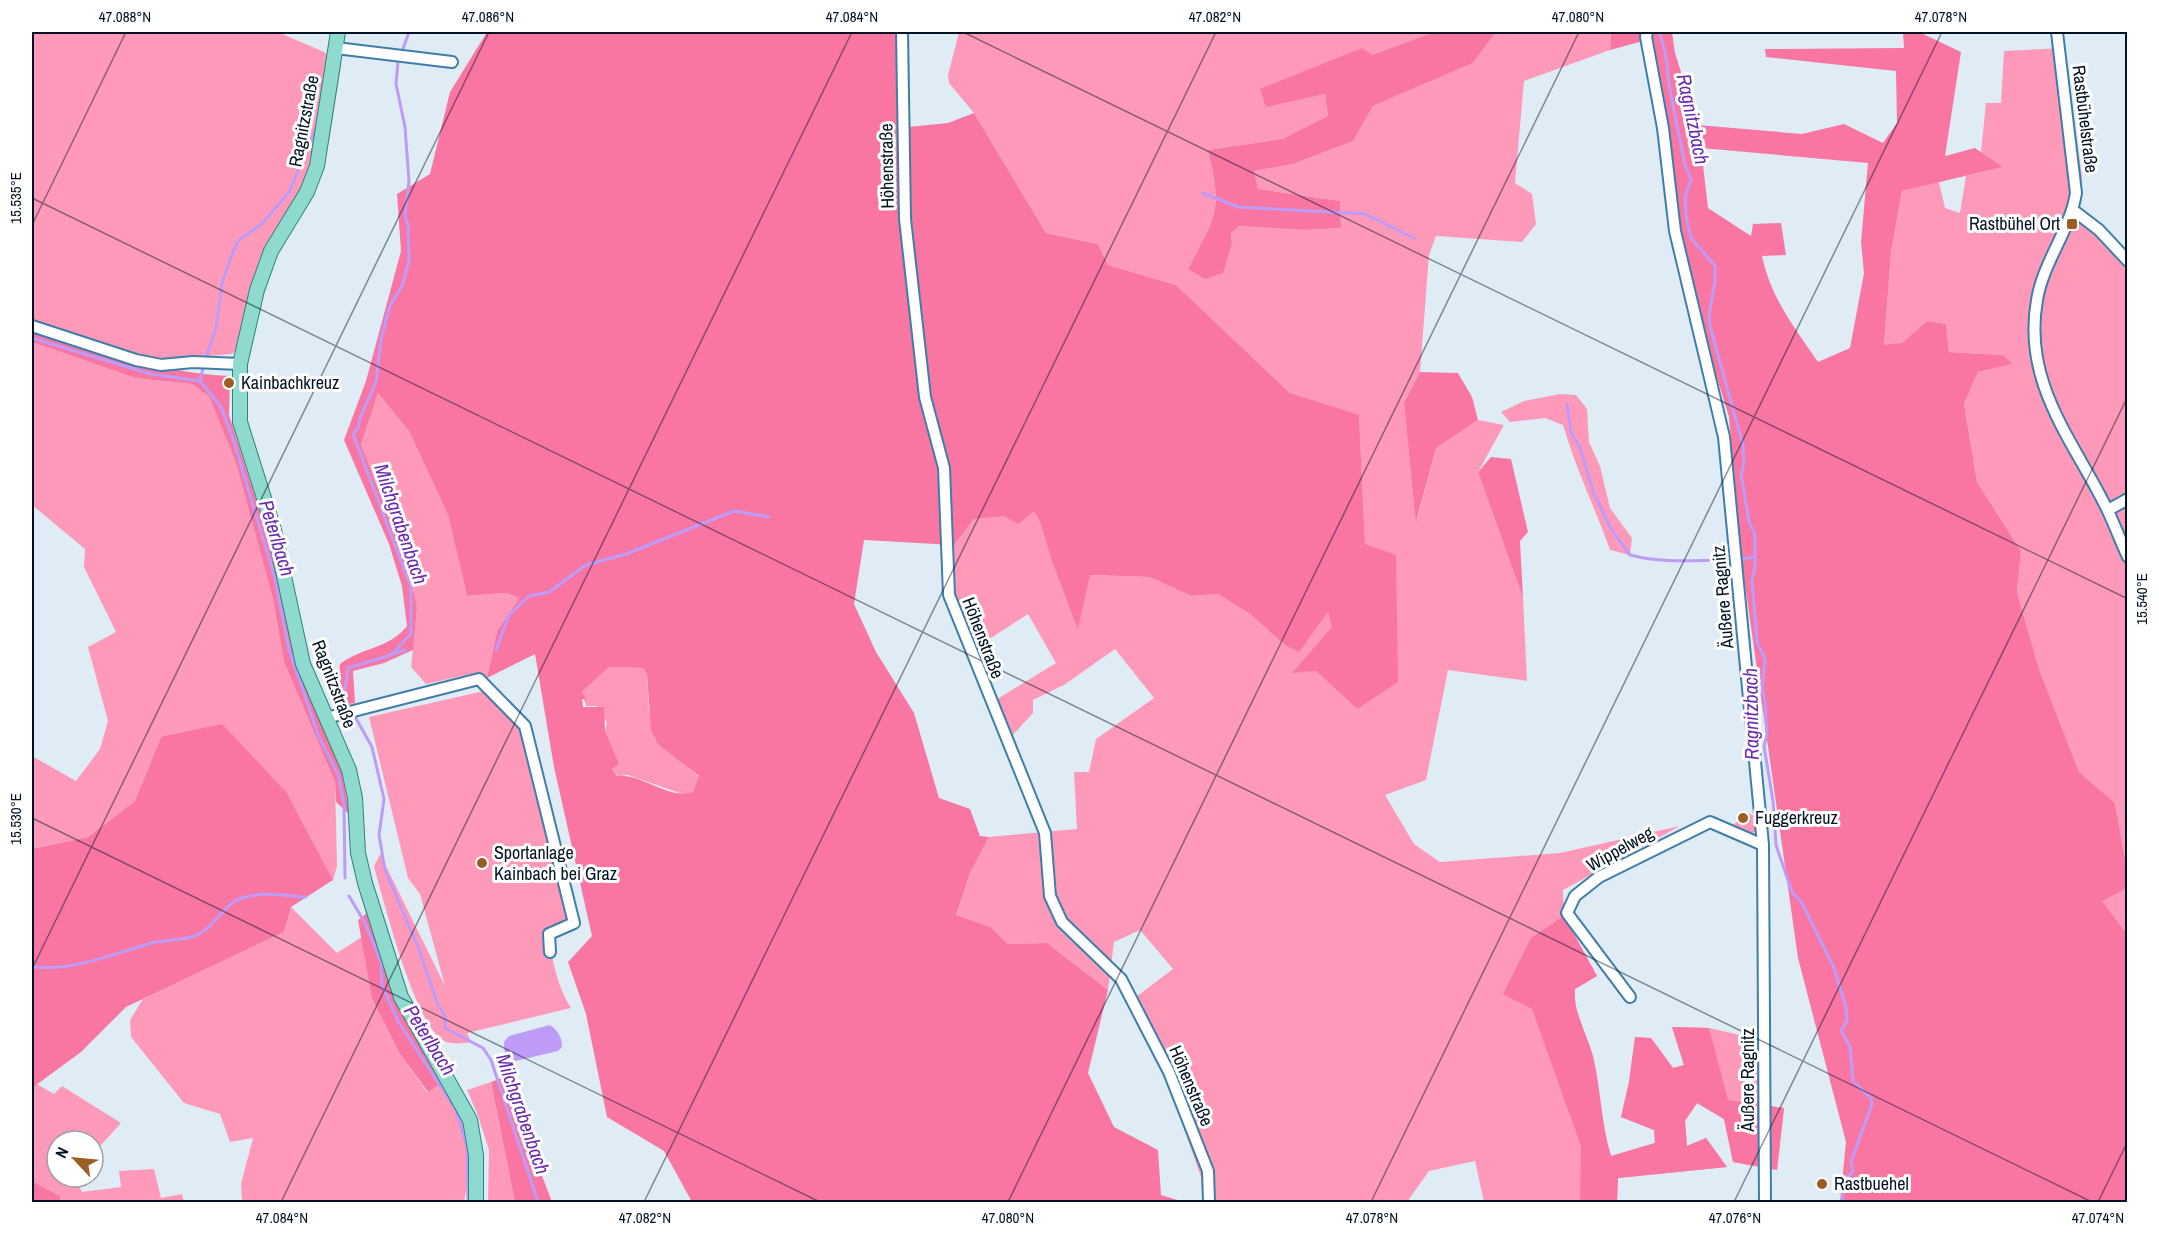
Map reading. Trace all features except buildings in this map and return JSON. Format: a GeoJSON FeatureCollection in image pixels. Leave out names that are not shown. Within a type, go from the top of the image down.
{"type":"FeatureCollection","features":[{"type":"Feature","properties":{"kind":"main road","name":"Ragnitzstraße"},"geometry":{"type":"LineString","coordinates":[[338,32],[317,165],[307,192],[272,250],[256,290],[240,364],[239,408],[243,436],[274,530],[303,664],[349,770],[355,798],[358,853],[365,883],[401,997],[470,1120],[474,1134],[476,1203]]}},
{"type":"Feature","properties":{"kind":"street","name":"Höhenstraße"},"geometry":{"type":"LineString","coordinates":[[902,32],[905,219],[926,397],[944,468],[949,595],[1045,833],[1050,896],[1062,922],[1121,979],[1169,1072],[1209,1171],[1209,1203]]}},
{"type":"Feature","properties":{"kind":"street","name":"Äußere Ragnitz"},"geometry":{"type":"LineString","coordinates":[[1647,32],[1663,128],[1675,231],[1724,437],[1763,845],[1765,1203]]}},
{"type":"Feature","properties":{"kind":"street","name":"Rastbühelstraße"},"geometry":{"type":"LineString","coordinates":[[2057,32],[2077,183],[2073,210],[2037,296],[2034,313],[2036,351],[2046,396],[2057,422],[2108,510],[2127,557]]}},
{"type":"Feature","properties":{"kind":"street"},"geometry":{"type":"LineString","coordinates":[[336,48],[452,62]]}},
{"type":"Feature","properties":{"kind":"street"},"geometry":{"type":"LineString","coordinates":[[2073,210],[2099,230],[2127,261]]}},
{"type":"Feature","properties":{"kind":"street"},"geometry":{"type":"LineString","coordinates":[[32,326],[136,360],[161,365],[193,362],[240,364]]}},
{"type":"Feature","properties":{"kind":"street"},"geometry":{"type":"LineString","coordinates":[[2108,510],[2127,500]]}},
{"type":"Feature","properties":{"kind":"street"},"geometry":{"type":"LineString","coordinates":[[326,718],[479,679],[525,726],[574,923],[549,934],[550,952]]}},
{"type":"Feature","properties":{"kind":"street","name":"Wippelweg"},"geometry":{"type":"LineString","coordinates":[[1630,997],[1567,913],[1575,896],[1599,877],[1710,822],[1763,845]]}},
{"type":"Feature","properties":{"kind":"shaded area"},"geometry":{"type":"Polygon","coordinates":[[[32,32],[278,32],[324,52],[341,65],[329,141],[303,187],[237,349],[232,354],[134,362],[32,327],[32,32]]]}},
{"type":"Feature","properties":{"kind":"shaded area"},"geometry":{"type":"Polygon","coordinates":[[[487,32],[908,32],[908,127],[948,123],[974,113],[1046,233],[1098,244],[1108,265],[1176,285],[1290,393],[1359,415],[1365,544],[1396,555],[1398,682],[1357,709],[1316,671],[1292,673],[1332,627],[1328,612],[1299,652],[1285,645],[1250,614],[1218,594],[1191,596],[1150,577],[1090,575],[1078,629],[1034,511],[1018,524],[1004,516],[974,519],[954,545],[864,540],[854,604],[876,652],[914,713],[939,798],[970,809],[980,836],[989,837],[970,873],[956,915],[991,927],[1008,944],[1047,943],[1108,990],[1088,1073],[1114,1127],[1158,1150],[1161,1195],[1184,1202],[692,1202],[664,1151],[607,1117],[586,1014],[568,962],[592,936],[554,767],[535,654],[487,678],[497,631],[519,598],[506,593],[467,596],[448,515],[409,431],[378,393],[361,445],[404,553],[417,608],[413,650],[384,663],[353,671],[355,703],[337,706],[340,664],[348,658],[384,644],[400,634],[407,626],[402,586],[389,544],[344,440],[366,381],[401,251],[397,194],[430,174],[450,92],[487,32]],[[609,667],[582,692],[586,700],[582,699],[583,707],[604,707],[605,731],[619,764],[612,769],[617,776],[636,778],[675,793],[693,792],[699,776],[658,744],[651,730],[647,674],[643,668],[609,667]]]}},
{"type":"Feature","properties":{"kind":"shaded area"},"geometry":{"type":"Polygon","coordinates":[[[959,32],[1434,32],[1372,55],[1266,106],[1325,94],[1328,116],[1282,139],[1208,150],[1216,201],[1211,224],[1188,269],[1232,244],[1231,232],[1239,226],[1305,230],[1341,228],[1340,201],[1258,189],[1254,171],[1293,164],[1353,141],[1373,106],[1473,63],[1496,32],[1611,32],[1610,50],[1524,81],[1515,183],[1532,194],[1536,224],[1522,242],[1436,236],[1429,255],[1420,372],[1404,403],[1417,520],[1436,448],[1478,420],[1504,425],[1478,472],[1523,598],[1527,681],[1448,670],[1426,780],[1385,795],[1414,844],[1440,862],[1560,853],[1680,826],[1563,890],[1564,916],[1597,976],[1575,989],[1574,1002],[1593,1058],[1602,1125],[1611,1156],[1655,1143],[1654,1130],[1621,1117],[1629,1082],[1635,1037],[1651,1038],[1673,1068],[1684,1065],[1672,1027],[1709,1028],[1762,1040],[1763,1105],[1784,1108],[1777,1170],[1733,1162],[1724,1119],[1697,1103],[1685,1121],[1687,1146],[1706,1138],[1727,1167],[1618,1178],[1617,1202],[1484,1202],[1475,1161],[1429,1171],[1407,1202],[1203,1202],[1201,1177],[1159,1058],[1132,1000],[1173,969],[1140,930],[1114,942],[1108,990],[1047,943],[1008,944],[991,927],[956,915],[970,873],[989,837],[1077,829],[1074,772],[1089,772],[1096,739],[1154,698],[1115,649],[1064,685],[1033,700],[1033,713],[1011,737],[994,701],[1056,663],[1028,614],[974,649],[955,594],[954,545],[974,519],[1034,511],[1078,628],[1089,575],[1150,577],[1191,596],[1218,594],[1250,614],[1285,645],[1328,612],[1333,627],[1293,672],[1316,671],[1357,709],[1365,545],[1359,416],[1290,393],[1176,285],[1108,265],[1098,244],[1046,233],[974,113],[949,83],[948,75],[959,32]]]}},
{"type":"Feature","properties":{"kind":"shaded area"},"geometry":{"type":"Polygon","coordinates":[[[1434,32],[1496,32],[1473,63],[1373,106],[1353,141],[1293,164],[1254,171],[1258,189],[1340,201],[1341,228],[1305,230],[1239,226],[1231,233],[1232,243],[1223,273],[1205,279],[1188,269],[1211,224],[1214,213],[1215,187],[1208,150],[1282,139],[1328,116],[1325,94],[1266,107],[1260,89],[1362,48],[1372,55],[1434,32]]]}},
{"type":"Feature","properties":{"kind":"shaded area"},"geometry":{"type":"Polygon","coordinates":[[[1611,32],[1672,32],[1675,53],[1698,125],[1802,134],[1844,124],[1883,143],[1897,123],[1896,71],[1766,57],[1765,49],[1904,48],[1903,32],[1919,32],[1961,52],[1945,156],[1975,148],[2003,167],[1902,191],[1891,252],[1884,345],[1902,343],[1927,321],[1946,324],[1949,352],[2003,355],[2012,364],[1978,372],[1964,404],[1977,482],[2021,551],[2017,592],[2039,669],[2079,772],[2115,803],[2127,870],[2127,888],[2102,901],[2127,934],[2127,1202],[1840,1202],[1846,1142],[1798,958],[1739,542],[1729,417],[1668,219],[1658,121],[1643,41],[1610,50],[1611,32]],[[1701,148],[1708,208],[1751,236],[1753,224],[1781,223],[1786,255],[1762,256],[1777,299],[1818,362],[1850,348],[1864,273],[1861,242],[1868,163],[1701,148]]]}},
{"type":"Feature","properties":{"kind":"shaded area"},"geometry":{"type":"Polygon","coordinates":[[[2064,48],[2082,177],[2079,208],[2125,250],[2127,248],[2127,546],[2103,510],[2127,569],[2127,870],[2115,803],[2079,772],[2039,669],[2017,592],[2021,551],[1977,482],[1964,404],[1978,372],[2011,364],[2003,355],[1949,352],[1946,324],[1927,321],[1902,343],[1884,346],[1891,252],[1902,191],[1939,182],[1945,208],[1960,213],[1966,176],[2002,167],[1981,152],[1986,103],[2001,103],[2004,51],[2064,48]]]}},
{"type":"Feature","properties":{"kind":"shaded area"},"geometry":{"type":"Polygon","coordinates":[[[32,327],[129,359],[179,370],[230,376],[229,415],[273,553],[296,658],[341,769],[350,815],[336,802],[335,782],[284,662],[273,599],[236,463],[209,396],[192,384],[135,378],[32,342],[32,327]]]}},
{"type":"Feature","properties":{"kind":"shaded area"},"geometry":{"type":"Polygon","coordinates":[[[32,342],[135,378],[192,384],[209,395],[236,463],[273,599],[284,662],[335,782],[337,866],[333,880],[287,793],[161,737],[135,801],[88,837],[32,849],[32,756],[76,781],[100,749],[108,721],[88,647],[116,632],[84,567],[85,549],[32,505],[32,342]]]}},
{"type":"Feature","properties":{"kind":"shaded area"},"geometry":{"type":"Polygon","coordinates":[[[1420,372],[1458,373],[1472,397],[1478,420],[1436,448],[1416,522],[1404,403],[1420,372]]]}},
{"type":"Feature","properties":{"kind":"shaded area"},"geometry":{"type":"Polygon","coordinates":[[[378,393],[409,431],[448,515],[467,596],[506,593],[519,598],[497,631],[487,678],[478,680],[475,673],[426,684],[411,667],[417,608],[361,445],[378,393]]]}},
{"type":"Feature","properties":{"kind":"shaded area"},"geometry":{"type":"Polygon","coordinates":[[[1560,394],[1576,395],[1587,409],[1589,442],[1600,466],[1610,508],[1632,538],[1630,555],[1610,550],[1563,425],[1545,418],[1510,422],[1501,412],[1524,401],[1560,394]]]}},
{"type":"Feature","properties":{"kind":"shaded area"},"geometry":{"type":"Polygon","coordinates":[[[1491,457],[1511,459],[1528,532],[1520,541],[1523,598],[1478,472],[1491,457]]]}},
{"type":"Feature","properties":{"kind":"shaded area"},"geometry":{"type":"Polygon","coordinates":[[[609,667],[643,668],[647,674],[649,711],[676,757],[699,777],[693,792],[685,795],[628,775],[618,776],[612,769],[618,764],[605,731],[607,723],[597,706],[586,706],[582,692],[609,667]]]}},
{"type":"Feature","properties":{"kind":"shaded area","name":"Sportanlage Kainbach bei Graz"},"geometry":{"type":"Polygon","coordinates":[[[484,691],[519,720],[574,923],[549,934],[556,972],[571,1008],[467,1033],[471,1042],[454,1043],[444,1041],[433,1031],[422,1012],[402,961],[374,867],[380,854],[445,986],[420,894],[408,878],[369,717],[484,691]]]}},
{"type":"Feature","properties":{"kind":"shaded area"},"geometry":{"type":"Polygon","coordinates":[[[222,724],[287,793],[333,880],[291,907],[284,932],[126,1007],[81,1052],[32,1088],[32,849],[88,837],[135,801],[161,737],[222,724]]]}},
{"type":"Feature","properties":{"kind":"shaded area"},"geometry":{"type":"Polygon","coordinates":[[[1747,813],[1755,816],[1756,831],[1753,833],[1733,825],[1747,813]]]}},
{"type":"Feature","properties":{"kind":"shaded area"},"geometry":{"type":"Polygon","coordinates":[[[2127,888],[2127,934],[2101,900],[2127,888]]]}},
{"type":"Feature","properties":{"kind":"shaded area"},"geometry":{"type":"Polygon","coordinates":[[[291,907],[337,953],[363,936],[372,999],[400,1054],[427,1092],[442,1082],[465,1127],[469,1140],[470,1167],[464,1202],[242,1202],[241,1184],[253,1138],[230,1142],[220,1114],[184,1103],[131,1037],[130,1020],[143,999],[284,932],[291,907]]]}},
{"type":"Feature","properties":{"kind":"shaded area"},"geometry":{"type":"Polygon","coordinates":[[[367,913],[404,1015],[442,1082],[428,1092],[400,1054],[372,999],[358,920],[367,913]]]}},
{"type":"Feature","properties":{"kind":"shaded area"},"geometry":{"type":"Polygon","coordinates":[[[1564,916],[1597,976],[1575,989],[1575,998],[1578,1015],[1593,1056],[1611,1156],[1655,1143],[1654,1130],[1621,1117],[1629,1082],[1635,1037],[1651,1038],[1673,1068],[1684,1065],[1672,1027],[1709,1028],[1728,1100],[1784,1108],[1777,1170],[1733,1162],[1724,1119],[1697,1103],[1685,1121],[1687,1146],[1706,1138],[1727,1167],[1618,1178],[1617,1202],[1580,1202],[1581,1146],[1532,1009],[1503,994],[1531,938],[1564,916]]]}},
{"type":"Feature","properties":{"kind":"shaded area"},"geometry":{"type":"Polygon","coordinates":[[[550,1025],[561,1040],[562,1047],[558,1051],[511,1062],[505,1059],[504,1042],[509,1036],[550,1025]]]}},
{"type":"Feature","properties":{"kind":"shaded area"},"geometry":{"type":"Polygon","coordinates":[[[504,1077],[552,1202],[515,1202],[491,1082],[504,1077]]]}},
{"type":"Feature","properties":{"kind":"shaded area"},"geometry":{"type":"Polygon","coordinates":[[[491,1082],[515,1202],[488,1202],[489,1150],[467,1090],[491,1082]]]}},
{"type":"Feature","properties":{"kind":"shaded area"},"geometry":{"type":"Polygon","coordinates":[[[37,1084],[54,1094],[62,1086],[121,1123],[105,1141],[105,1129],[45,1129],[45,1188],[32,1181],[32,1088],[37,1084]]]}},
{"type":"Feature","properties":{"kind":"shaded area"},"geometry":{"type":"Polygon","coordinates":[[[154,1169],[161,1198],[182,1194],[184,1202],[61,1202],[60,1196],[47,1189],[80,1189],[82,1192],[121,1187],[119,1171],[154,1169]]]}},
{"type":"Feature","properties":{"kind":"shaded area"},"geometry":{"type":"Polygon","coordinates":[[[32,1181],[60,1196],[61,1202],[32,1202],[32,1181]]]}},
{"type":"Feature","properties":{"kind":"waterway","name":"Milchgrabenbach"},"geometry":{"type":"LineString","coordinates":[[403,49],[409,32]]}},
{"type":"Feature","properties":{"kind":"waterway","name":"Ragnitzbach"},"geometry":{"type":"LineString","coordinates":[[1659,32],[1665,51],[1670,90],[1685,165],[1691,179],[1685,197],[1686,216],[1691,238],[1715,266],[1715,282],[1709,314],[1710,326],[1743,445],[1744,463],[1741,474],[1749,521],[1755,535],[1755,566],[1752,580],[1757,642],[1765,659],[1762,689],[1767,735],[1764,746],[1773,801],[1776,845],[1792,892],[1802,903],[1834,968],[1846,1007],[1847,1021],[1841,1030],[1850,1047],[1853,1081],[1871,1098],[1872,1104],[1851,1162],[1853,1172],[1845,1178],[1842,1202]]}},
{"type":"Feature","properties":{"kind":"waterway","name":"Milchgrabenbach"},"geometry":{"type":"LineString","coordinates":[[398,61],[396,84],[405,127],[409,181],[405,216],[408,225],[409,261],[402,286],[390,306],[381,339],[376,382],[358,428],[353,434],[411,587],[411,634],[391,655],[348,668],[344,697],[372,747],[384,799],[379,835],[385,870],[418,947],[438,1005],[445,1016],[445,1028],[483,1048],[491,1060],[538,1202]]}},
{"type":"Feature","properties":{"kind":"waterway"},"geometry":{"type":"LineString","coordinates":[[206,357],[216,328],[222,283],[232,254],[239,240],[262,224],[289,192],[317,127]]}},
{"type":"Feature","properties":{"kind":"waterway"},"geometry":{"type":"LineString","coordinates":[[1203,193],[1238,207],[1365,214],[1414,238]]}},
{"type":"Feature","properties":{"kind":"waterway","name":"Peterlbach"},"geometry":{"type":"LineString","coordinates":[[32,338],[151,374],[200,381],[221,407],[233,439],[275,578],[289,650],[319,737],[338,774],[344,805],[345,878]]}},
{"type":"Feature","properties":{"kind":"waterway"},"geometry":{"type":"LineString","coordinates":[[200,381],[203,368]]}},
{"type":"Feature","properties":{"kind":"waterway"},"geometry":{"type":"LineString","coordinates":[[1567,404],[1571,433],[1580,447],[1593,491],[1611,529],[1630,555],[1668,561],[1730,560]]}},
{"type":"Feature","properties":{"kind":"waterway"},"geometry":{"type":"LineString","coordinates":[[496,650],[509,615],[529,596],[549,592],[586,565],[626,554],[734,511],[769,517]]}},
{"type":"Feature","properties":{"kind":"waterway"},"geometry":{"type":"LineString","coordinates":[[1742,559],[1755,557]]}},
{"type":"Feature","properties":{"kind":"waterway","name":"Milchgrabenbach"},"geometry":{"type":"LineString","coordinates":[[392,654],[405,650]]}},
{"type":"Feature","properties":{"kind":"waterway"},"geometry":{"type":"LineString","coordinates":[[32,966],[45,968],[76,965],[152,943],[196,936],[230,905],[249,896],[274,894],[306,897]]}},
{"type":"Feature","properties":{"kind":"waterway","name":"Peterlbach"},"geometry":{"type":"LineString","coordinates":[[349,896],[365,923],[381,962],[382,985],[398,1021],[456,1110],[467,1147],[468,1202]]}},
{"type":"Feature","properties":{"kind":"waterway"},"geometry":{"type":"LineString","coordinates":[[969,1202],[977,1202]]}},
{"type":"Feature","properties":{"kind":"place","name":"Rastbühel Ort"},"geometry":{"type":"Point","coordinates":[2072,224]}},
{"type":"Feature","properties":{"kind":"place","name":"Kainbachkreuz"},"geometry":{"type":"Point","coordinates":[229,383]}},
{"type":"Feature","properties":{"kind":"place","name":"Fuggerkreuz"},"geometry":{"type":"Point","coordinates":[1743,818]}},
{"type":"Feature","properties":{"kind":"place","name":"Sportanlage Kainbach bei Graz"},"geometry":{"type":"Point","coordinates":[482,863]}},
{"type":"Feature","properties":{"kind":"place","name":"Rastbuehel"},"geometry":{"type":"Point","coordinates":[1822,1184]}}]}
